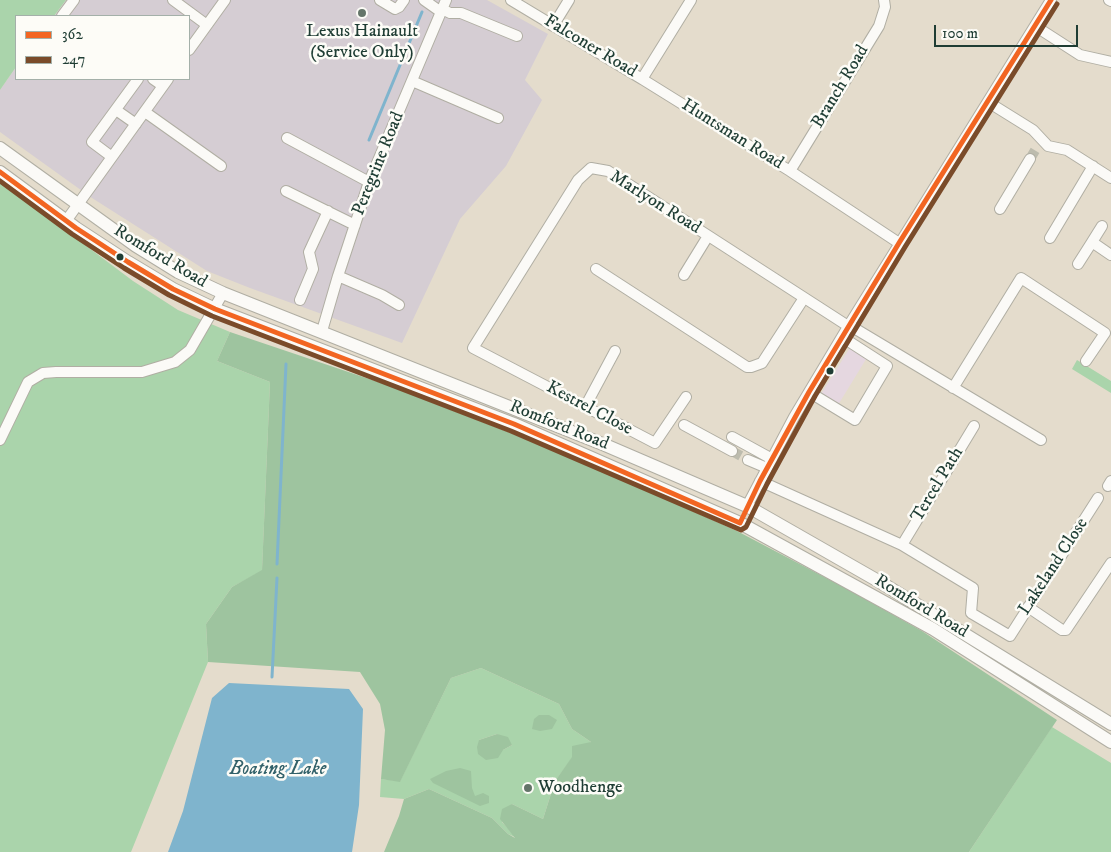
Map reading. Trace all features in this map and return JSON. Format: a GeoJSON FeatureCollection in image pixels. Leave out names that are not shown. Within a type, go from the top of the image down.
{"type":"FeatureCollection","features":[{"type":"Feature","properties":{"kind":"main road","name":"Romford Road"},"geometry":{"type":"LineString","coordinates":[[0,148],[151,256],[178,272],[223,293],[605,444],[747,506],[896,592],[1111,724]]}},
{"type":"Feature","properties":{"kind":"main road","name":"Romford Road"},"geometry":{"type":"LineString","coordinates":[[0,172],[66,221],[148,275],[215,309],[514,424],[740,523],[933,629],[1111,742]]}},
{"type":"Feature","properties":{"kind":"main road"},"geometry":{"type":"LineString","coordinates":[[740,523],[747,506]]}},
{"type":"Feature","properties":{"kind":"street"},"geometry":{"type":"LineString","coordinates":[[63,15],[74,0]]}},
{"type":"Feature","properties":{"kind":"street"},"geometry":{"type":"LineString","coordinates":[[173,0],[186,13]]}},
{"type":"Feature","properties":{"kind":"street"},"geometry":{"type":"LineString","coordinates":[[190,49],[225,0]]}},
{"type":"Feature","properties":{"kind":"street"},"geometry":{"type":"LineString","coordinates":[[380,0],[395,9],[399,8],[404,0]]}},
{"type":"Feature","properties":{"kind":"street"},"geometry":{"type":"LineString","coordinates":[[424,0],[443,7],[450,13],[461,13],[517,36]]}},
{"type":"Feature","properties":{"kind":"street","name":"Falconer Road"},"geometry":{"type":"LineString","coordinates":[[511,0],[642,78]]}},
{"type":"Feature","properties":{"kind":"street"},"geometry":{"type":"LineString","coordinates":[[553,26],[569,0]]}},
{"type":"Feature","properties":{"kind":"street"},"geometry":{"type":"LineString","coordinates":[[642,78],[691,0]]}},
{"type":"Feature","properties":{"kind":"street","name":"Branch Road"},"geometry":{"type":"LineString","coordinates":[[790,171],[878,26],[885,7],[884,0]]}},
{"type":"Feature","properties":{"kind":"street"},"geometry":{"type":"LineString","coordinates":[[747,506],[809,392],[842,337],[1051,0]]}},
{"type":"Feature","properties":{"kind":"street","name":"Peregrine Road"},"geometry":{"type":"LineString","coordinates":[[322,331],[369,182],[443,7]]}},
{"type":"Feature","properties":{"kind":"street"},"geometry":{"type":"LineString","coordinates":[[190,15],[207,25]]}},
{"type":"Feature","properties":{"kind":"street"},"geometry":{"type":"LineString","coordinates":[[1035,26],[1080,55],[1111,62]]}},
{"type":"Feature","properties":{"kind":"street","name":"Huntsman Road"},"geometry":{"type":"LineString","coordinates":[[642,78],[790,171],[899,243]]}},
{"type":"Feature","properties":{"kind":"street"},"geometry":{"type":"LineString","coordinates":[[112,157],[92,142],[137,80]]}},
{"type":"Feature","properties":{"kind":"street"},"geometry":{"type":"LineString","coordinates":[[412,81],[498,118]]}},
{"type":"Feature","properties":{"kind":"street"},"geometry":{"type":"LineString","coordinates":[[66,221],[166,82]]}},
{"type":"Feature","properties":{"kind":"street"},"geometry":{"type":"LineString","coordinates":[[988,102],[1033,130],[1039,143],[1067,150],[1111,178]]}},
{"type":"Feature","properties":{"kind":"street"},"geometry":{"type":"LineString","coordinates":[[116,110],[136,124]]}},
{"type":"Feature","properties":{"kind":"street"},"geometry":{"type":"LineString","coordinates":[[145,112],[221,166]]}},
{"type":"Feature","properties":{"kind":"street"},"geometry":{"type":"LineString","coordinates":[[287,138],[369,182]]}},
{"type":"Feature","properties":{"kind":"street"},"geometry":{"type":"LineString","coordinates":[[1000,209],[1030,159]]}},
{"type":"Feature","properties":{"kind":"street"},"geometry":{"type":"LineString","coordinates":[[1050,238],[1093,166]]}},
{"type":"Feature","properties":{"kind":"street","name":"Marlyon Road"},"geometry":{"type":"LineString","coordinates":[[473,348],[578,180],[592,168],[608,172],[849,326],[1041,440]]}},
{"type":"Feature","properties":{"kind":"street"},"geometry":{"type":"LineString","coordinates":[[286,191],[355,225]]}},
{"type":"Feature","properties":{"kind":"street"},"geometry":{"type":"LineString","coordinates":[[300,300],[313,269],[309,252],[328,211]]}},
{"type":"Feature","properties":{"kind":"street"},"geometry":{"type":"LineString","coordinates":[[1078,264],[1102,226]]}},
{"type":"Feature","properties":{"kind":"street"},"geometry":{"type":"LineString","coordinates":[[684,274],[708,236]]}},
{"type":"Feature","properties":{"kind":"street"},"geometry":{"type":"LineString","coordinates":[[1092,242],[1111,255]]}},
{"type":"Feature","properties":{"kind":"street"},"geometry":{"type":"LineString","coordinates":[[596,268],[751,368],[762,363],[804,298]]}},
{"type":"Feature","properties":{"kind":"street"},"geometry":{"type":"LineString","coordinates":[[338,276],[382,295],[399,305]]}},
{"type":"Feature","properties":{"kind":"street"},"geometry":{"type":"LineString","coordinates":[[953,388],[1021,278],[1106,333],[1086,361]]}},
{"type":"Feature","properties":{"kind":"street"},"geometry":{"type":"LineString","coordinates":[[0,440],[28,382],[44,373],[142,372],[175,362],[190,350],[223,293]]}},
{"type":"Feature","properties":{"kind":"street"},"geometry":{"type":"LineString","coordinates":[[809,392],[855,420],[888,366],[842,337]]}},
{"type":"Feature","properties":{"kind":"street","name":"Kestrel Close"},"geometry":{"type":"LineString","coordinates":[[473,348],[655,443],[686,398]]}},
{"type":"Feature","properties":{"kind":"street"},"geometry":{"type":"LineString","coordinates":[[585,407],[615,351]]}},
{"type":"Feature","properties":{"kind":"street"},"geometry":{"type":"LineString","coordinates":[[684,425],[732,451]]}},
{"type":"Feature","properties":{"kind":"street","name":"Tercel Path"},"geometry":{"type":"LineString","coordinates":[[902,545],[974,426]]}},
{"type":"Feature","properties":{"kind":"street"},"geometry":{"type":"LineString","coordinates":[[732,437],[769,464]]}},
{"type":"Feature","properties":{"kind":"street"},"geometry":{"type":"LineString","coordinates":[[748,460],[769,464]]}},
{"type":"Feature","properties":{"kind":"street","name":"Romford Road"},"geometry":{"type":"LineString","coordinates":[[760,481],[902,545],[973,588],[971,613],[1010,636]]}},
{"type":"Feature","properties":{"kind":"street","name":"Lakeland Close"},"geometry":{"type":"LineString","coordinates":[[1010,636],[1098,498]]}},
{"type":"Feature","properties":{"kind":"street"},"geometry":{"type":"LineString","coordinates":[[1028,607],[1062,630],[1066,630],[1111,563]]}},
{"type":"Feature","properties":{"kind":"shaded area"},"geometry":{"type":"Polygon","coordinates":[[[66,0],[487,0],[548,34],[525,80],[542,100],[506,166],[460,219],[402,343],[207,271],[92,198],[0,132],[0,90],[15,68],[15,80],[190,80],[190,15],[55,15],[66,0]]]}},
{"type":"Feature","properties":{"kind":"shaded area"},"geometry":{"type":"Polygon","coordinates":[[[851,346],[868,356],[838,405],[821,394],[851,346]]]}},
{"type":"Feature","properties":{"kind":"green space"},"geometry":{"type":"Polygon","coordinates":[[[0,0],[66,0],[55,15],[15,15],[15,68],[0,90],[0,0]]]}},
{"type":"Feature","properties":{"kind":"green space"},"geometry":{"type":"Polygon","coordinates":[[[0,181],[133,281],[178,310],[230,332],[217,361],[270,382],[262,571],[232,587],[206,624],[208,662],[131,852],[0,852],[0,181]]]}},
{"type":"Feature","properties":{"kind":"green space"},"geometry":{"type":"Polygon","coordinates":[[[230,332],[387,385],[508,432],[737,531],[922,631],[1057,720],[969,852],[384,852],[404,799],[429,789],[492,818],[508,834],[515,838],[500,819],[502,809],[512,804],[543,819],[555,781],[572,757],[572,746],[591,742],[572,729],[559,704],[481,668],[451,678],[400,782],[381,779],[385,730],[380,704],[360,672],[208,662],[206,624],[232,587],[262,570],[270,382],[217,361],[230,332]]]}},
{"type":"Feature","properties":{"kind":"green space"},"geometry":{"type":"Polygon","coordinates":[[[1077,360],[1111,381],[1111,393],[1072,369],[1077,360]]]}},
{"type":"Feature","properties":{"kind":"green space"},"geometry":{"type":"Polygon","coordinates":[[[481,668],[559,704],[572,729],[591,742],[573,757],[555,781],[543,819],[512,804],[502,822],[517,838],[508,834],[492,818],[429,789],[404,799],[380,797],[381,779],[400,781],[451,678],[481,668]],[[497,734],[479,740],[503,750],[512,745],[497,734]]]}},
{"type":"Feature","properties":{"kind":"green space"},"geometry":{"type":"Polygon","coordinates":[[[539,715],[549,715],[557,720],[552,729],[540,731],[532,729],[534,719],[539,715]]]}},
{"type":"Feature","properties":{"kind":"green space"},"geometry":{"type":"Polygon","coordinates":[[[1052,727],[1111,763],[1111,852],[969,852],[1052,727]]]}},
{"type":"Feature","properties":{"kind":"green space"},"geometry":{"type":"Polygon","coordinates":[[[497,734],[508,737],[512,745],[503,750],[498,758],[486,760],[478,754],[479,740],[497,734]]]}},
{"type":"Feature","properties":{"kind":"green space"},"geometry":{"type":"Polygon","coordinates":[[[460,768],[471,771],[472,788],[475,796],[483,793],[489,796],[489,803],[480,806],[433,783],[430,779],[446,771],[460,768]]]}},
{"type":"Feature","properties":{"kind":"water","name":"Boating Lake"},"geometry":{"type":"Polygon","coordinates":[[[229,683],[349,689],[363,709],[359,805],[352,852],[168,852],[183,811],[212,698],[229,683]]]}},
{"type":"Feature","properties":{"kind":"waterway"},"geometry":{"type":"LineString","coordinates":[[369,140],[422,12]]}},
{"type":"Feature","properties":{"kind":"waterway"},"geometry":{"type":"LineString","coordinates":[[277,564],[286,364]]}},
{"type":"Feature","properties":{"kind":"waterway"},"geometry":{"type":"LineString","coordinates":[[272,677],[277,578]]}},
{"type":"Feature","properties":{"kind":"tunnel"},"geometry":{"type":"LineString","coordinates":[[1030,159],[1037,147]]}},
{"type":"Feature","properties":{"kind":"tunnel"},"geometry":{"type":"LineString","coordinates":[[732,451],[748,460]]}},
{"type":"Feature","properties":{"kind":"transit line","name":"362"},"geometry":{"type":"LineString","coordinates":[[0,172],[76,228],[128,262],[173,289],[215,309],[514,424],[740,523],[760,481],[809,392],[899,243],[1051,0]]}},
{"type":"Feature","properties":{"kind":"transit line","name":"247"},"geometry":{"type":"LineString","coordinates":[[0,181],[72,234],[124,268],[169,295],[212,316],[511,431],[741,530],[746,527],[815,396],[905,247],[1057,4]]}},
{"type":"Feature","properties":{"kind":"place","name":"Lexus Hainault (Service Only)"},"geometry":{"type":"Point","coordinates":[362,13]}},
{"type":"Feature","properties":{"kind":"place","name":"Woodhenge"},"geometry":{"type":"Point","coordinates":[528,788]}}]}
